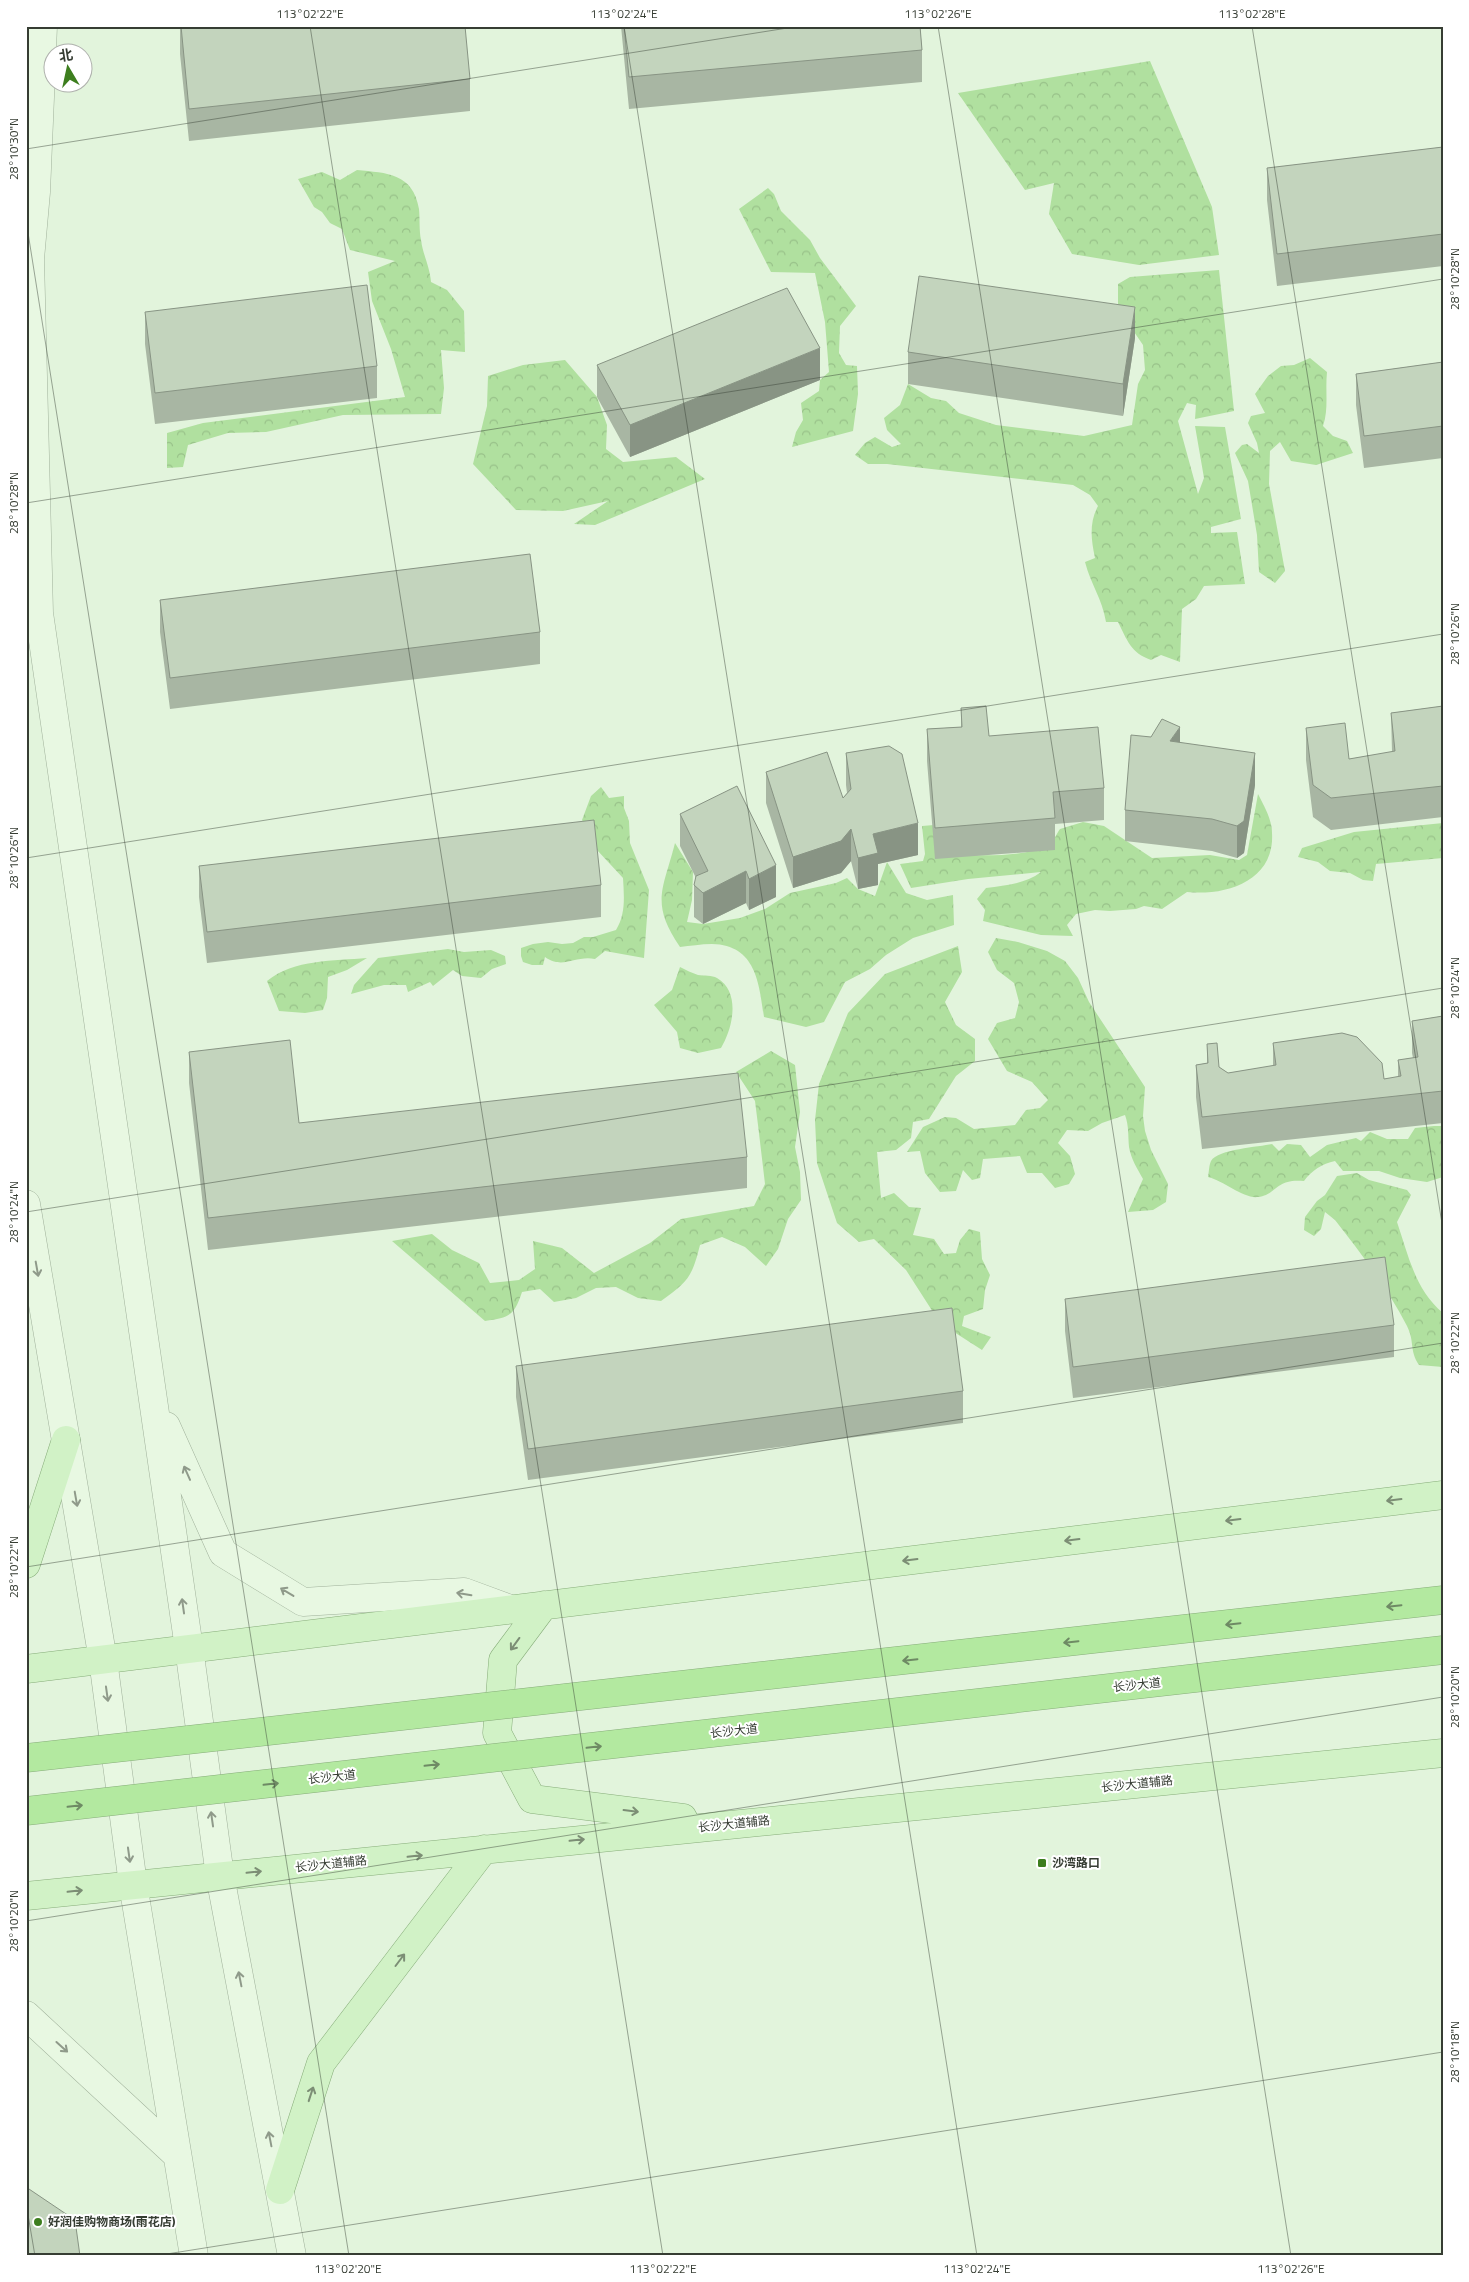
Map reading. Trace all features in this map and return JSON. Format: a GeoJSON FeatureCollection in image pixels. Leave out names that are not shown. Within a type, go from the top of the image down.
{"type":"FeatureCollection","features":[{"type":"Feature","properties":{"kind":"highway"},"geometry":{"type":"LineString","coordinates":[[26,1758],[1443,1600]]}},
{"type":"Feature","properties":{"kind":"highway","name":"长沙大道"},"geometry":{"type":"LineString","coordinates":[[26,1812],[1443,1650]]}},
{"type":"Feature","properties":{"kind":"main road"},"geometry":{"type":"LineString","coordinates":[[43,26],[36,192],[30,259],[39,613],[153,1396],[220,1876],[292,2256]]}},
{"type":"Feature","properties":{"kind":"main road"},"geometry":{"type":"LineString","coordinates":[[26,1204],[103,1660],[133,1884],[194,2256]]}},
{"type":"Feature","properties":{"kind":"main road"},"geometry":{"type":"LineString","coordinates":[[153,1396],[223,1553],[303,1602],[464,1592],[510,1609]]}},
{"type":"Feature","properties":{"kind":"main road"},"geometry":{"type":"LineString","coordinates":[[26,1564],[66,1440]]}},
{"type":"Feature","properties":{"kind":"main road"},"geometry":{"type":"LineString","coordinates":[[26,1669],[1443,1494]]}},
{"type":"Feature","properties":{"kind":"main road"},"geometry":{"type":"LineString","coordinates":[[544,1605],[503,1660],[497,1734],[532,1799],[730,1824]]}},
{"type":"Feature","properties":{"kind":"main road","name":"长沙大道辅路"},"geometry":{"type":"LineString","coordinates":[[26,1896],[1443,1753]]}},
{"type":"Feature","properties":{"kind":"main road"},"geometry":{"type":"LineString","coordinates":[[280,2190],[320,2063],[484,1849]]}},
{"type":"Feature","properties":{"kind":"main road"},"geometry":{"type":"LineString","coordinates":[[26,2015],[177,2155]]}},
{"type":"Feature","properties":{"kind":"green space"},"geometry":{"type":"Polygon","coordinates":[[[1150,61],[1212,207],[1219,255],[1139,265],[1072,254],[1049,214],[1054,183],[1025,190],[958,93],[1150,61]]]}},
{"type":"Feature","properties":{"kind":"green space"},"geometry":{"type":"Polygon","coordinates":[[[357,170],[378,172],[397,177],[411,188],[419,209],[421,240],[431,282],[447,290],[464,311],[465,352],[441,350],[444,388],[441,414],[343,415],[266,432],[228,433],[188,445],[183,467],[167,468],[167,433],[203,423],[405,397],[391,349],[372,301],[368,272],[395,261],[350,250],[342,229],[330,223],[322,212],[314,207],[298,179],[322,172],[340,180],[357,170]]]}},
{"type":"Feature","properties":{"kind":"green space"},"geometry":{"type":"Polygon","coordinates":[[[768,188],[774,194],[781,211],[810,240],[820,258],[856,306],[840,326],[839,353],[846,365],[857,366],[858,394],[853,431],[792,447],[796,432],[803,420],[801,403],[819,391],[820,380],[829,372],[825,322],[815,273],[771,272],[739,209],[768,188]]]}},
{"type":"Feature","properties":{"kind":"green space"},"geometry":{"type":"Polygon","coordinates":[[[1219,270],[1234,411],[1195,419],[1196,405],[1187,403],[1178,421],[1198,494],[1204,478],[1195,426],[1225,427],[1241,519],[1211,527],[1211,533],[1237,532],[1245,584],[1204,586],[1196,599],[1182,609],[1180,662],[1161,655],[1151,660],[1144,657],[1130,645],[1118,622],[1106,622],[1102,606],[1085,562],[1095,558],[1092,531],[1093,519],[1098,506],[1090,495],[1073,485],[887,464],[868,464],[855,455],[865,443],[875,437],[892,447],[901,444],[887,430],[884,418],[900,405],[908,384],[931,398],[946,401],[959,413],[996,425],[1084,436],[1132,425],[1138,384],[1145,370],[1143,345],[1128,323],[1118,315],[1118,284],[1130,277],[1219,270]]]}},
{"type":"Feature","properties":{"kind":"green space"},"geometry":{"type":"Polygon","coordinates":[[[1310,358],[1327,372],[1326,406],[1323,426],[1333,436],[1347,441],[1353,453],[1316,465],[1291,461],[1280,442],[1270,451],[1269,484],[1285,571],[1275,583],[1259,572],[1257,535],[1248,481],[1235,453],[1242,445],[1247,444],[1259,453],[1257,443],[1248,423],[1251,416],[1265,413],[1255,394],[1268,376],[1281,366],[1294,365],[1310,358]]]}},
{"type":"Feature","properties":{"kind":"green space"},"geometry":{"type":"Polygon","coordinates":[[[565,360],[597,397],[607,425],[606,449],[623,462],[676,457],[705,479],[595,525],[574,524],[608,501],[563,511],[516,510],[473,464],[487,406],[488,376],[523,365],[565,360]]]}},
{"type":"Feature","properties":{"kind":"green space"},"geometry":{"type":"Polygon","coordinates":[[[601,787],[609,798],[624,796],[624,808],[629,821],[630,843],[649,890],[644,958],[605,951],[595,959],[588,958],[558,962],[551,961],[545,957],[543,965],[532,965],[523,962],[521,948],[548,942],[573,943],[584,937],[593,937],[616,930],[619,924],[624,905],[623,878],[597,850],[582,820],[591,796],[601,787]]]}},
{"type":"Feature","properties":{"kind":"green space"},"geometry":{"type":"Polygon","coordinates":[[[1258,794],[1269,818],[1272,833],[1271,849],[1265,863],[1257,874],[1232,888],[1202,893],[1187,892],[1162,909],[1144,906],[1136,909],[1095,910],[1076,914],[1067,925],[1073,936],[1041,935],[983,921],[985,910],[977,899],[986,888],[1022,882],[1041,872],[968,879],[911,888],[900,864],[923,861],[925,854],[922,826],[934,825],[961,855],[996,855],[1032,851],[1052,841],[1060,829],[1083,822],[1104,826],[1152,858],[1210,855],[1239,860],[1247,855],[1258,794]]]}},
{"type":"Feature","properties":{"kind":"green space"},"geometry":{"type":"Polygon","coordinates":[[[1443,823],[1443,858],[1376,864],[1373,881],[1363,880],[1350,873],[1330,871],[1318,862],[1298,857],[1302,848],[1354,832],[1443,823]]]}},
{"type":"Feature","properties":{"kind":"green space"},"geometry":{"type":"Polygon","coordinates":[[[675,843],[693,872],[692,900],[687,922],[703,924],[740,918],[765,909],[790,893],[836,883],[847,878],[858,889],[875,896],[887,862],[906,893],[927,900],[953,895],[954,925],[913,938],[886,955],[870,969],[845,982],[824,1022],[806,1027],[764,1017],[760,991],[753,968],[738,951],[727,946],[712,944],[680,947],[671,932],[662,907],[662,896],[663,885],[675,843]]]}},
{"type":"Feature","properties":{"kind":"green space"},"geometry":{"type":"Polygon","coordinates":[[[996,938],[1018,942],[1047,951],[1065,961],[1078,978],[1089,1002],[1145,1087],[1143,1116],[1145,1131],[1151,1150],[1168,1184],[1166,1202],[1153,1210],[1128,1212],[1143,1179],[1130,1151],[1125,1115],[1102,1123],[1088,1131],[1067,1130],[1058,1143],[1070,1156],[1075,1174],[1069,1184],[1055,1188],[1042,1173],[1027,1173],[1020,1156],[983,1159],[980,1178],[972,1180],[963,1170],[956,1191],[940,1192],[925,1173],[920,1151],[907,1152],[923,1127],[945,1117],[956,1118],[974,1129],[1015,1125],[1026,1110],[1040,1108],[1048,1100],[1032,1082],[1007,1071],[988,1039],[997,1023],[1015,1018],[1019,1002],[1014,983],[997,970],[988,952],[996,938]]]}},
{"type":"Feature","properties":{"kind":"green space"},"geometry":{"type":"Polygon","coordinates":[[[958,946],[962,972],[945,1002],[956,1025],[975,1039],[975,1061],[956,1076],[929,1119],[913,1122],[911,1138],[896,1150],[877,1152],[881,1198],[894,1193],[909,1207],[921,1208],[913,1235],[934,1239],[944,1254],[956,1253],[960,1240],[969,1229],[980,1232],[982,1259],[990,1275],[985,1290],[983,1309],[964,1316],[962,1326],[991,1337],[982,1350],[940,1323],[906,1270],[874,1239],[859,1242],[837,1223],[817,1163],[815,1120],[819,1084],[848,1013],[885,974],[958,946]]]}},
{"type":"Feature","properties":{"kind":"green space"},"geometry":{"type":"Polygon","coordinates":[[[448,949],[464,952],[491,950],[505,956],[506,964],[492,969],[481,978],[462,976],[453,970],[433,986],[430,982],[408,992],[406,985],[384,985],[351,994],[354,985],[378,958],[448,949]]]}},
{"type":"Feature","properties":{"kind":"green space"},"geometry":{"type":"Polygon","coordinates":[[[367,958],[347,970],[328,977],[327,998],[323,1010],[305,1013],[279,1011],[267,981],[278,974],[315,962],[367,958]]]}},
{"type":"Feature","properties":{"kind":"green space"},"geometry":{"type":"Polygon","coordinates":[[[680,967],[698,975],[717,978],[725,984],[732,1001],[732,1011],[729,1031],[721,1048],[698,1053],[680,1048],[677,1032],[654,1005],[672,990],[680,967]]]}},
{"type":"Feature","properties":{"kind":"green space"},"geometry":{"type":"Polygon","coordinates":[[[771,1051],[795,1065],[800,1112],[795,1147],[800,1172],[801,1200],[788,1219],[778,1249],[766,1266],[745,1247],[722,1237],[700,1245],[688,1278],[661,1301],[638,1298],[616,1287],[596,1288],[576,1298],[554,1302],[540,1289],[522,1292],[510,1314],[485,1321],[392,1241],[432,1234],[452,1250],[479,1263],[490,1283],[519,1280],[535,1269],[533,1241],[562,1248],[594,1273],[650,1243],[681,1219],[754,1206],[765,1184],[755,1101],[736,1072],[771,1051]]]}},
{"type":"Feature","properties":{"kind":"green space"},"geometry":{"type":"Polygon","coordinates":[[[1443,1126],[1443,1177],[1427,1182],[1400,1178],[1379,1171],[1343,1171],[1335,1161],[1318,1168],[1304,1181],[1287,1182],[1264,1196],[1252,1197],[1208,1177],[1211,1161],[1215,1157],[1230,1151],[1272,1144],[1279,1151],[1287,1144],[1301,1145],[1310,1157],[1327,1145],[1356,1138],[1361,1141],[1370,1132],[1387,1139],[1408,1139],[1415,1128],[1443,1126]]]}},
{"type":"Feature","properties":{"kind":"green space"},"geometry":{"type":"Polygon","coordinates":[[[1357,1173],[1369,1180],[1407,1190],[1411,1195],[1397,1222],[1419,1283],[1433,1304],[1443,1313],[1443,1367],[1419,1365],[1414,1355],[1411,1337],[1400,1312],[1355,1245],[1335,1220],[1325,1212],[1321,1229],[1314,1236],[1304,1230],[1305,1217],[1317,1201],[1325,1195],[1337,1176],[1357,1173]]]}},
{"type":"Feature","properties":{"kind":"building"},"geometry":{"type":"Polygon","coordinates":[[[181,26],[465,26],[470,79],[189,109],[181,26]]]}},
{"type":"Feature","properties":{"kind":"building"},"geometry":{"type":"Polygon","coordinates":[[[624,26],[920,26],[922,50],[629,77],[624,26]]]}},
{"type":"Feature","properties":{"kind":"building"},"geometry":{"type":"Polygon","coordinates":[[[1443,147],[1443,234],[1277,254],[1267,168],[1443,147]]]}},
{"type":"Feature","properties":{"kind":"building"},"geometry":{"type":"Polygon","coordinates":[[[919,276],[1135,307],[1123,384],[908,352],[919,276]]]}},
{"type":"Feature","properties":{"kind":"building"},"geometry":{"type":"Polygon","coordinates":[[[367,285],[377,366],[155,393],[145,312],[367,285]]]}},
{"type":"Feature","properties":{"kind":"building"},"geometry":{"type":"Polygon","coordinates":[[[787,288],[820,348],[630,425],[597,365],[787,288]]]}},
{"type":"Feature","properties":{"kind":"building"},"geometry":{"type":"Polygon","coordinates":[[[1443,362],[1443,426],[1364,436],[1356,374],[1443,362]]]}},
{"type":"Feature","properties":{"kind":"building"},"geometry":{"type":"Polygon","coordinates":[[[530,554],[540,632],[170,678],[160,600],[530,554]]]}},
{"type":"Feature","properties":{"kind":"building"},"geometry":{"type":"Polygon","coordinates":[[[986,706],[989,736],[1098,727],[1104,788],[1053,792],[1055,818],[935,828],[927,729],[962,727],[961,708],[986,706]]]}},
{"type":"Feature","properties":{"kind":"building"},"geometry":{"type":"Polygon","coordinates":[[[1443,706],[1443,786],[1331,798],[1313,785],[1306,728],[1345,723],[1349,759],[1395,751],[1391,713],[1443,706]]]}},
{"type":"Feature","properties":{"kind":"building"},"geometry":{"type":"Polygon","coordinates":[[[1162,719],[1180,727],[1170,741],[1255,753],[1244,821],[1237,826],[1212,819],[1125,810],[1131,735],[1151,737],[1162,719]]]}},
{"type":"Feature","properties":{"kind":"building"},"geometry":{"type":"Polygon","coordinates":[[[889,746],[902,754],[918,823],[873,834],[878,853],[858,858],[851,829],[841,841],[793,857],[766,772],[827,752],[843,798],[851,789],[846,753],[889,746]]]}},
{"type":"Feature","properties":{"kind":"building"},"geometry":{"type":"Polygon","coordinates":[[[737,786],[776,865],[749,879],[746,871],[703,893],[694,885],[696,876],[708,871],[680,814],[737,786]]]}},
{"type":"Feature","properties":{"kind":"building"},"geometry":{"type":"Polygon","coordinates":[[[594,820],[601,885],[207,932],[199,866],[594,820]]]}},
{"type":"Feature","properties":{"kind":"building"},"geometry":{"type":"Polygon","coordinates":[[[1443,1016],[1443,1091],[1202,1117],[1196,1065],[1208,1063],[1207,1044],[1217,1043],[1219,1067],[1228,1073],[1276,1065],[1273,1043],[1342,1033],[1357,1037],[1382,1063],[1384,1079],[1401,1076],[1398,1060],[1418,1057],[1412,1021],[1443,1016]]]}},
{"type":"Feature","properties":{"kind":"building"},"geometry":{"type":"Polygon","coordinates":[[[290,1040],[299,1123],[738,1073],[747,1157],[208,1218],[189,1052],[290,1040]]]}},
{"type":"Feature","properties":{"kind":"building"},"geometry":{"type":"Polygon","coordinates":[[[1385,1257],[1394,1325],[1073,1367],[1065,1299],[1385,1257]]]}},
{"type":"Feature","properties":{"kind":"building"},"geometry":{"type":"Polygon","coordinates":[[[952,1308],[963,1391],[528,1449],[516,1366],[952,1308]]]}},
{"type":"Feature","properties":{"kind":"building","name":"好润佳购物商场(雨花店)"},"geometry":{"type":"Polygon","coordinates":[[[26,2187],[75,2220],[80,2256],[26,2256],[26,2187]]]}},
{"type":"Feature","properties":{"kind":"place","name":"沙湾路口"},"geometry":{"type":"Point","coordinates":[1042,1863]}},
{"type":"Feature","properties":{"kind":"place","name":"好润佳购物商场(雨花店)"},"geometry":{"type":"Point","coordinates":[38,2222]}}]}
